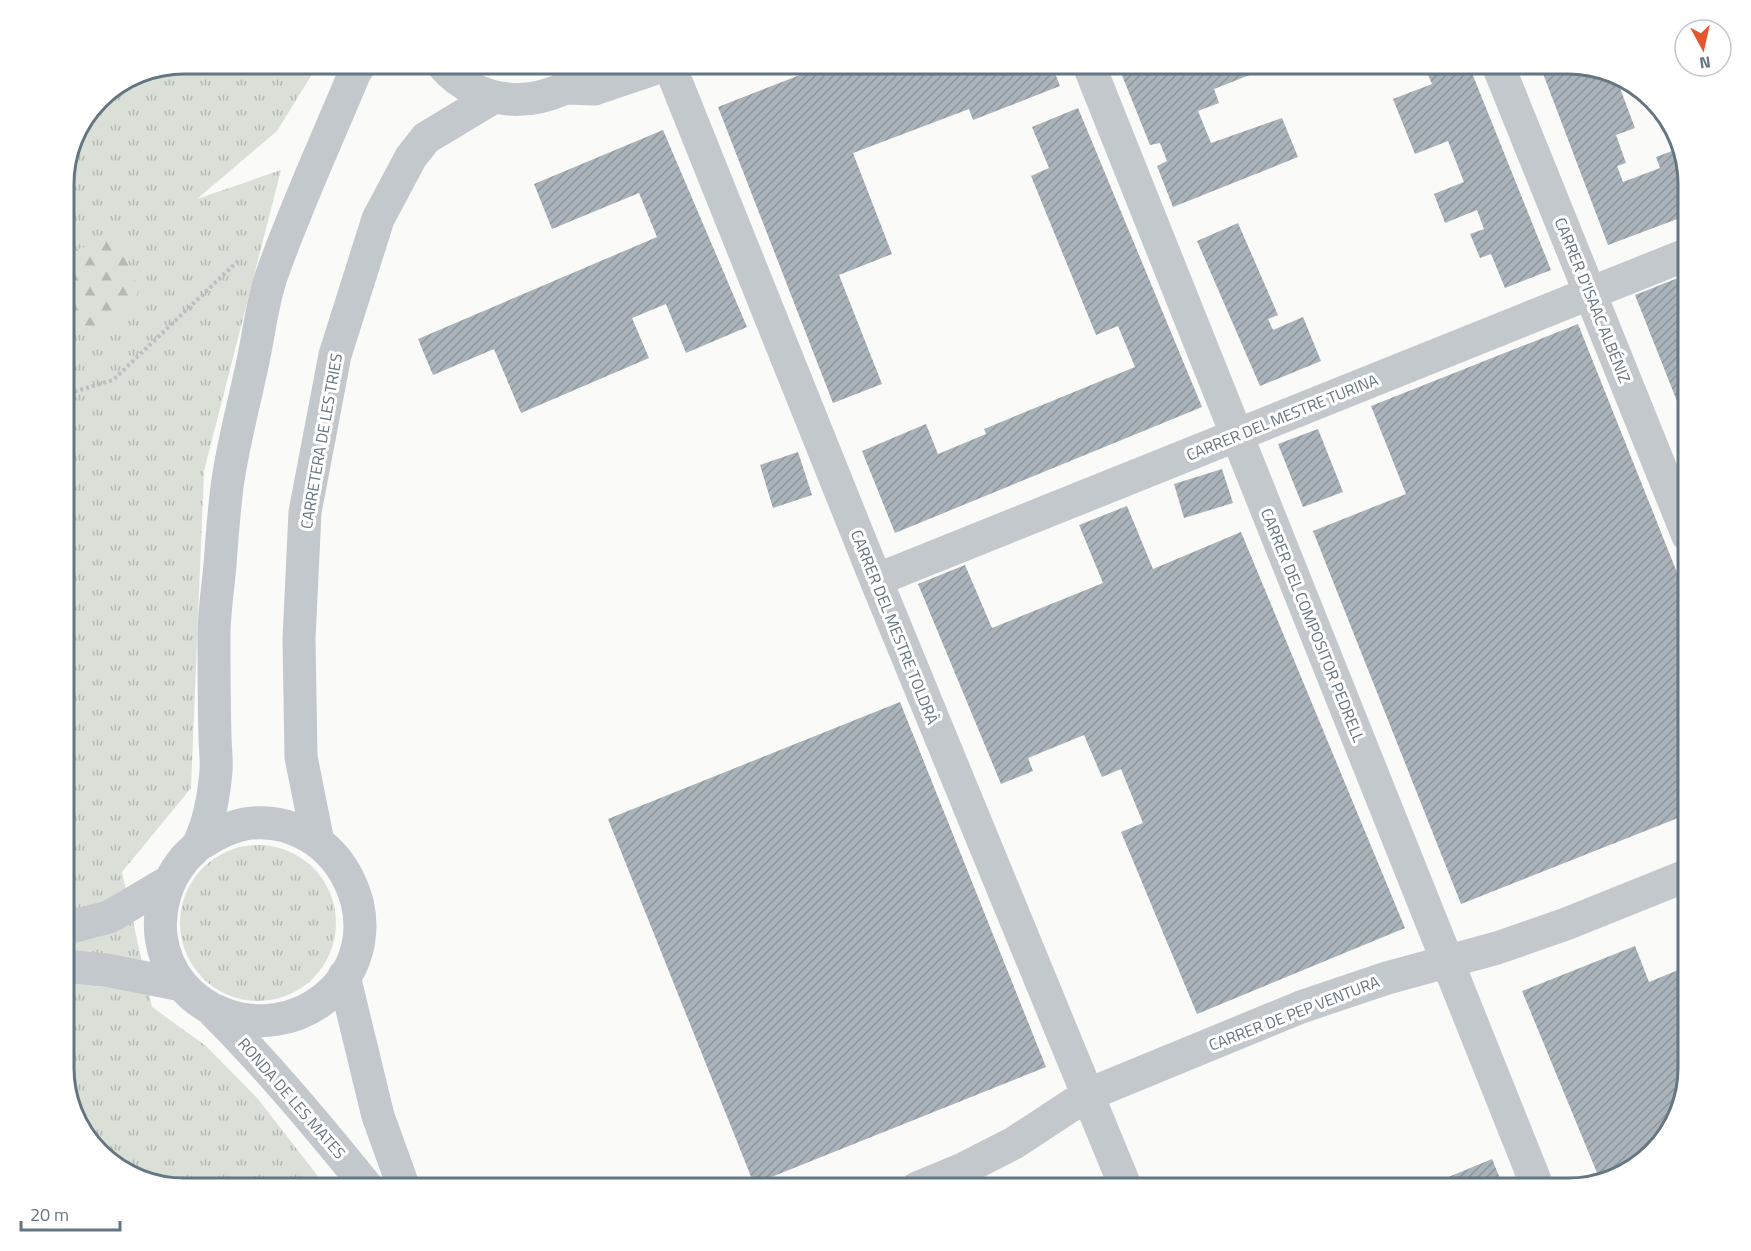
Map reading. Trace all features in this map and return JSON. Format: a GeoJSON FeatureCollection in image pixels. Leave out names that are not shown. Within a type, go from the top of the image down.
{"type":"FeatureCollection","features":[{"type":"Feature","properties":{"kind":"street"},"geometry":{"type":"LineString","coordinates":[[200,844],[210,808],[216,770],[214,631],[228,479],[270,279],[354,74]]}},
{"type":"Feature","properties":{"kind":"street"},"geometry":{"type":"LineString","coordinates":[[454,74],[470,88],[494,97],[532,100],[568,88],[588,74]]}},
{"type":"Feature","properties":{"kind":"street"},"geometry":{"type":"LineString","coordinates":[[568,88],[594,89],[638,74]]}},
{"type":"Feature","properties":{"kind":"street","name":"CARRER DEL MESTRE TOLDRÀ"},"geometry":{"type":"LineString","coordinates":[[674,74],[876,580],[1122,1178]]}},
{"type":"Feature","properties":{"kind":"street","name":"CARRER DEL COMPOSITOR PEDRELL"},"geometry":{"type":"LineString","coordinates":[[1092,74],[1534,1178]]}},
{"type":"Feature","properties":{"kind":"street","name":"CARRER D'ISAAC ALBÉNIZ"},"geometry":{"type":"LineString","coordinates":[[1501,74],[1678,511]]}},
{"type":"Feature","properties":{"kind":"street","name":"CARRETERA DE LES TRIES"},"geometry":{"type":"LineString","coordinates":[[318,842],[301,757],[299,639],[305,512],[335,355],[378,219],[400,175],[426,138],[449,122],[494,97]]}},
{"type":"Feature","properties":{"kind":"street","name":"CARRER DEL MESTRE TURINA"},"geometry":{"type":"LineString","coordinates":[[876,580],[1678,258]]}},
{"type":"Feature","properties":{"kind":"street"},"geometry":{"type":"LineString","coordinates":[[246,824],[271,824],[288,828],[318,842],[336,859],[346,873],[358,904],[360,929],[355,953],[344,976],[329,995],[308,1010],[285,1019],[261,1022],[236,1020],[213,1011],[196,1000],[182,985],[168,962],[161,935],[161,907],[170,880],[182,860],[200,844],[221,831],[246,824]]}},
{"type":"Feature","properties":{"kind":"street","name":"CARRER DE PEP VENTURA"},"geometry":{"type":"LineString","coordinates":[[941,1178],[1014,1143],[1087,1095],[1301,1007],[1387,978],[1497,948],[1566,924],[1678,879]]}},
{"type":"Feature","properties":{"kind":"street"},"geometry":{"type":"LineString","coordinates":[[74,926],[109,917],[170,880]]}},
{"type":"Feature","properties":{"kind":"street"},"geometry":{"type":"LineString","coordinates":[[74,967],[106,970],[182,985]]}},
{"type":"Feature","properties":{"kind":"street"},"geometry":{"type":"LineString","coordinates":[[344,976],[378,1116],[400,1178]]}},
{"type":"Feature","properties":{"kind":"street","name":"RONDA DE LES MATES"},"geometry":{"type":"LineString","coordinates":[[213,1011],[247,1044],[323,1131],[360,1178]]}},
{"type":"Feature","properties":{"kind":"path"},"geometry":{"type":"LineString","coordinates":[[74,392],[113,380],[248,252]]}},
{"type":"Feature","properties":{"kind":"green space"},"geometry":{"type":"Polygon","coordinates":[[[169,74],[312,74],[277,131],[197,199],[281,170],[204,471],[191,788],[122,872],[152,1007],[206,1046],[258,1099],[319,1178],[184,1178],[148,1172],[117,1155],[101,1140],[79,1103],[74,1074],[74,177],[77,155],[85,135],[106,106],[129,88],[148,79],[169,74]]]}},
{"type":"Feature","properties":{"kind":"green space"},"geometry":{"type":"Polygon","coordinates":[[[117,237],[139,289],[134,301],[119,318],[99,329],[74,337],[74,251],[117,237]]]}},
{"type":"Feature","properties":{"kind":"green space"},"geometry":{"type":"Polygon","coordinates":[[[258,845],[288,851],[313,868],[330,893],[336,923],[330,953],[313,978],[288,995],[258,1001],[228,995],[203,978],[186,953],[180,923],[186,893],[203,868],[228,851],[258,845]]]}},
{"type":"Feature","properties":{"kind":"building"},"geometry":{"type":"Polygon","coordinates":[[[803,74],[1055,74],[1060,86],[973,120],[969,109],[853,153],[892,254],[839,275],[882,384],[833,403],[718,107],[803,74]]]}},
{"type":"Feature","properties":{"kind":"building"},"geometry":{"type":"Polygon","coordinates":[[[1121,74],[1252,74],[1214,89],[1219,103],[1198,111],[1211,143],[1282,118],[1298,157],[1173,207],[1157,166],[1167,161],[1160,143],[1150,145],[1121,74]]]}},
{"type":"Feature","properties":{"kind":"building"},"geometry":{"type":"Polygon","coordinates":[[[1428,74],[1472,74],[1551,270],[1505,288],[1491,254],[1480,258],[1470,234],[1484,229],[1477,210],[1445,223],[1434,194],[1464,182],[1448,141],[1415,154],[1393,99],[1432,84],[1428,74]]]}},
{"type":"Feature","properties":{"kind":"building"},"geometry":{"type":"Polygon","coordinates":[[[1543,74],[1582,74],[1603,79],[1620,87],[1635,128],[1616,135],[1626,163],[1617,166],[1623,182],[1660,168],[1656,157],[1673,151],[1677,169],[1678,219],[1608,245],[1543,74]]]}},
{"type":"Feature","properties":{"kind":"building"},"geometry":{"type":"Polygon","coordinates":[[[1078,108],[1202,407],[895,533],[862,451],[926,424],[938,454],[986,434],[984,429],[1135,367],[1118,326],[1096,335],[1031,176],[1049,168],[1032,127],[1078,108]]]}},
{"type":"Feature","properties":{"kind":"building"},"geometry":{"type":"Polygon","coordinates":[[[663,130],[747,327],[686,353],[666,304],[632,318],[649,358],[521,413],[494,349],[433,375],[418,339],[657,237],[639,193],[552,229],[534,184],[663,130]]]}},
{"type":"Feature","properties":{"kind":"building"},"geometry":{"type":"Polygon","coordinates":[[[1238,223],[1278,315],[1268,319],[1273,330],[1303,317],[1321,361],[1260,386],[1197,241],[1238,223]]]}},
{"type":"Feature","properties":{"kind":"building"},"geometry":{"type":"Polygon","coordinates":[[[1678,278],[1678,404],[1635,295],[1678,278]]]}},
{"type":"Feature","properties":{"kind":"building"},"geometry":{"type":"Polygon","coordinates":[[[1578,324],[1678,575],[1678,818],[1461,904],[1313,531],[1406,494],[1371,406],[1578,324]]]}},
{"type":"Feature","properties":{"kind":"building"},"geometry":{"type":"Polygon","coordinates":[[[1318,429],[1343,492],[1303,507],[1278,444],[1318,429]]]}},
{"type":"Feature","properties":{"kind":"building"},"geometry":{"type":"Polygon","coordinates":[[[798,452],[812,495],[773,508],[760,465],[798,452]]]}},
{"type":"Feature","properties":{"kind":"building"},"geometry":{"type":"Polygon","coordinates":[[[1222,469],[1233,503],[1184,518],[1174,484],[1222,469]]]}},
{"type":"Feature","properties":{"kind":"building"},"geometry":{"type":"Polygon","coordinates":[[[1127,506],[1153,569],[1241,532],[1405,928],[1197,1014],[1121,832],[1143,823],[1121,769],[1102,777],[1084,735],[1028,758],[1033,771],[1001,784],[918,584],[965,565],[992,628],[1103,583],[1079,525],[1127,506]]]}},
{"type":"Feature","properties":{"kind":"building"},"geometry":{"type":"Polygon","coordinates":[[[900,702],[1046,1067],[769,1178],[752,1178],[608,819],[900,702]]]}},
{"type":"Feature","properties":{"kind":"building"},"geometry":{"type":"Polygon","coordinates":[[[1635,946],[1649,982],[1678,970],[1678,1067],[1672,1103],[1655,1134],[1634,1155],[1622,1163],[1597,1173],[1522,991],[1635,946]]]}},
{"type":"Feature","properties":{"kind":"building"},"geometry":{"type":"Polygon","coordinates":[[[1492,1159],[1500,1178],[1446,1178],[1492,1159]]]}}]}
